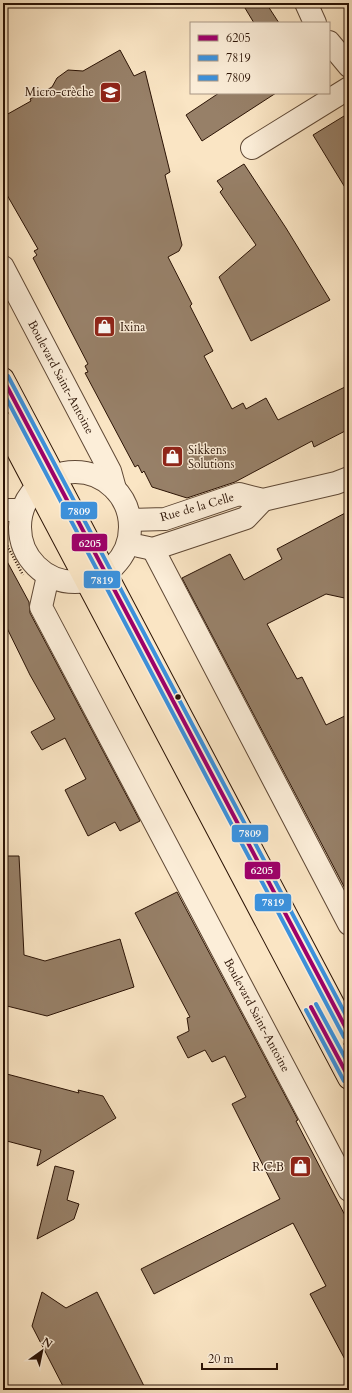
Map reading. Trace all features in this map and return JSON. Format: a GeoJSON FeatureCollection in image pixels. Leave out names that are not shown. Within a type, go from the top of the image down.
{"type":"FeatureCollection","features":[{"type":"Feature","properties":{"kind":"main road"},"geometry":{"type":"LineString","coordinates":[[3,378],[55,475],[96,578],[349,1078]]}},
{"type":"Feature","properties":{"kind":"main road"},"geometry":{"type":"LineString","coordinates":[[3,423],[36,486],[96,578],[349,1034]]}},
{"type":"Feature","properties":{"kind":"street"},"geometry":{"type":"LineString","coordinates":[[306,3],[315,22]]}},
{"type":"Feature","properties":{"kind":"street"},"geometry":{"type":"LineString","coordinates":[[330,43],[349,66]]}},
{"type":"Feature","properties":{"kind":"street"},"geometry":{"type":"LineString","coordinates":[[252,148],[349,88]]}},
{"type":"Feature","properties":{"kind":"street","name":"Boulevard Saint-Antoine"},"geometry":{"type":"LineString","coordinates":[[3,267],[110,471],[115,489]]}},
{"type":"Feature","properties":{"kind":"street","name":"Boulevard Saint-Antoine"},"geometry":{"type":"LineString","coordinates":[[76,471],[87,473],[107,482],[115,489],[125,503],[130,520],[128,544],[116,565],[96,578],[72,583],[48,576],[36,567],[26,555],[8,542],[19,526],[12,510],[27,497],[36,486],[55,475],[76,471]]}},
{"type":"Feature","properties":{"kind":"street","name":"Rue de la Celle"},"geometry":{"type":"LineString","coordinates":[[130,520],[165,519],[239,494],[263,500],[336,483],[349,478]]}},
{"type":"Feature","properties":{"kind":"street","name":"Rue de la Celle"},"geometry":{"type":"LineString","coordinates":[[154,549],[246,518],[263,500]]}},
{"type":"Feature","properties":{"kind":"street"},"geometry":{"type":"LineString","coordinates":[[128,544],[154,549],[349,924]]}},
{"type":"Feature","properties":{"kind":"street"},"geometry":{"type":"LineString","coordinates":[[41,607],[48,576]]}},
{"type":"Feature","properties":{"kind":"street","name":"Boulevard Saint-Antoine"},"geometry":{"type":"LineString","coordinates":[[41,607],[349,1190]]}},
{"type":"Feature","properties":{"kind":"path"},"geometry":{"type":"LineString","coordinates":[[8,542],[41,607]]}},
{"type":"Feature","properties":{"kind":"building"},"geometry":{"type":"Polygon","coordinates":[[[242,3],[266,3],[278,22],[253,22],[242,3]]]}},
{"type":"Feature","properties":{"kind":"building"},"geometry":{"type":"Polygon","coordinates":[[[120,50],[134,76],[145,71],[170,172],[165,175],[182,245],[179,251],[168,257],[192,304],[190,306],[213,351],[204,356],[232,409],[243,403],[246,409],[266,398],[278,420],[349,385],[349,429],[314,447],[312,441],[235,482],[187,498],[152,487],[144,471],[142,473],[138,465],[135,467],[85,373],[88,372],[85,366],[88,364],[33,258],[37,255],[34,251],[38,249],[3,188],[3,126],[6,115],[52,87],[57,78],[68,70],[83,71],[120,50]]]}},
{"type":"Feature","properties":{"kind":"building"},"geometry":{"type":"Polygon","coordinates":[[[218,94],[274,94],[202,141],[186,115],[218,94]]]}},
{"type":"Feature","properties":{"kind":"building"},"geometry":{"type":"Polygon","coordinates":[[[349,113],[349,194],[313,135],[349,113]]]}},
{"type":"Feature","properties":{"kind":"building"},"geometry":{"type":"Polygon","coordinates":[[[244,164],[286,228],[330,300],[251,341],[219,277],[256,245],[220,192],[223,189],[217,181],[244,164]]]}},
{"type":"Feature","properties":{"kind":"building"},"geometry":{"type":"Polygon","coordinates":[[[349,511],[349,599],[326,594],[267,624],[297,679],[302,677],[326,725],[349,714],[349,896],[182,578],[230,554],[244,580],[282,559],[277,549],[349,511]]]}},
{"type":"Feature","properties":{"kind":"building"},"geometry":{"type":"Polygon","coordinates":[[[3,554],[29,602],[30,613],[140,821],[120,831],[115,822],[88,836],[65,790],[86,779],[65,738],[42,750],[31,732],[55,719],[30,675],[3,620],[3,554]]]}},
{"type":"Feature","properties":{"kind":"building"},"geometry":{"type":"Polygon","coordinates":[[[3,856],[19,856],[24,955],[45,961],[120,939],[134,987],[47,1016],[3,1005],[3,856]]]}},
{"type":"Feature","properties":{"kind":"building"},"geometry":{"type":"Polygon","coordinates":[[[177,892],[298,1120],[296,1121],[349,1223],[349,1367],[310,1294],[326,1286],[293,1223],[154,1294],[141,1269],[280,1199],[232,1104],[246,1097],[225,1056],[212,1062],[205,1050],[188,1058],[177,1037],[189,1031],[187,1018],[190,1017],[135,913],[177,892]]]}},
{"type":"Feature","properties":{"kind":"building"},"geometry":{"type":"Polygon","coordinates":[[[3,1073],[79,1093],[78,1090],[103,1096],[116,1118],[37,1166],[41,1150],[3,1140],[3,1073]]]}},
{"type":"Feature","properties":{"kind":"building"},"geometry":{"type":"Polygon","coordinates":[[[55,1166],[74,1171],[67,1200],[79,1204],[74,1219],[37,1239],[55,1166]]]}},
{"type":"Feature","properties":{"kind":"building"},"geometry":{"type":"Polygon","coordinates":[[[42,1292],[66,1308],[97,1292],[146,1390],[65,1390],[32,1326],[42,1292]]]}},
{"type":"Feature","properties":{"kind":"transit line","name":"7809"},"geometry":{"type":"LineString","coordinates":[[8,376],[349,1021]]}},
{"type":"Feature","properties":{"kind":"transit line","name":"6205"},"geometry":{"type":"LineString","coordinates":[[3,379],[349,1034]]}},
{"type":"Feature","properties":{"kind":"transit line","name":"7819"},"geometry":{"type":"LineString","coordinates":[[3,392],[344,1037]]}},
{"type":"Feature","properties":{"kind":"transit line","name":"7809"},"geometry":{"type":"LineString","coordinates":[[316,1004],[349,1065]]}},
{"type":"Feature","properties":{"kind":"transit line","name":"6205"},"geometry":{"type":"LineString","coordinates":[[311,1007],[349,1078]]}},
{"type":"Feature","properties":{"kind":"transit line","name":"7819"},"geometry":{"type":"LineString","coordinates":[[306,1010],[344,1081]]}},
{"type":"Feature","properties":{"kind":"place","name":"Micro-crèche"},"geometry":{"type":"Point","coordinates":[110,92]}},
{"type":"Feature","properties":{"kind":"place","name":"Ixina"},"geometry":{"type":"Point","coordinates":[104,327]}},
{"type":"Feature","properties":{"kind":"place","name":"Sikkens Solutions"},"geometry":{"type":"Point","coordinates":[172,457]}},
{"type":"Feature","properties":{"kind":"place","name":"R.C.B"},"geometry":{"type":"Point","coordinates":[300,1167]}}]}
